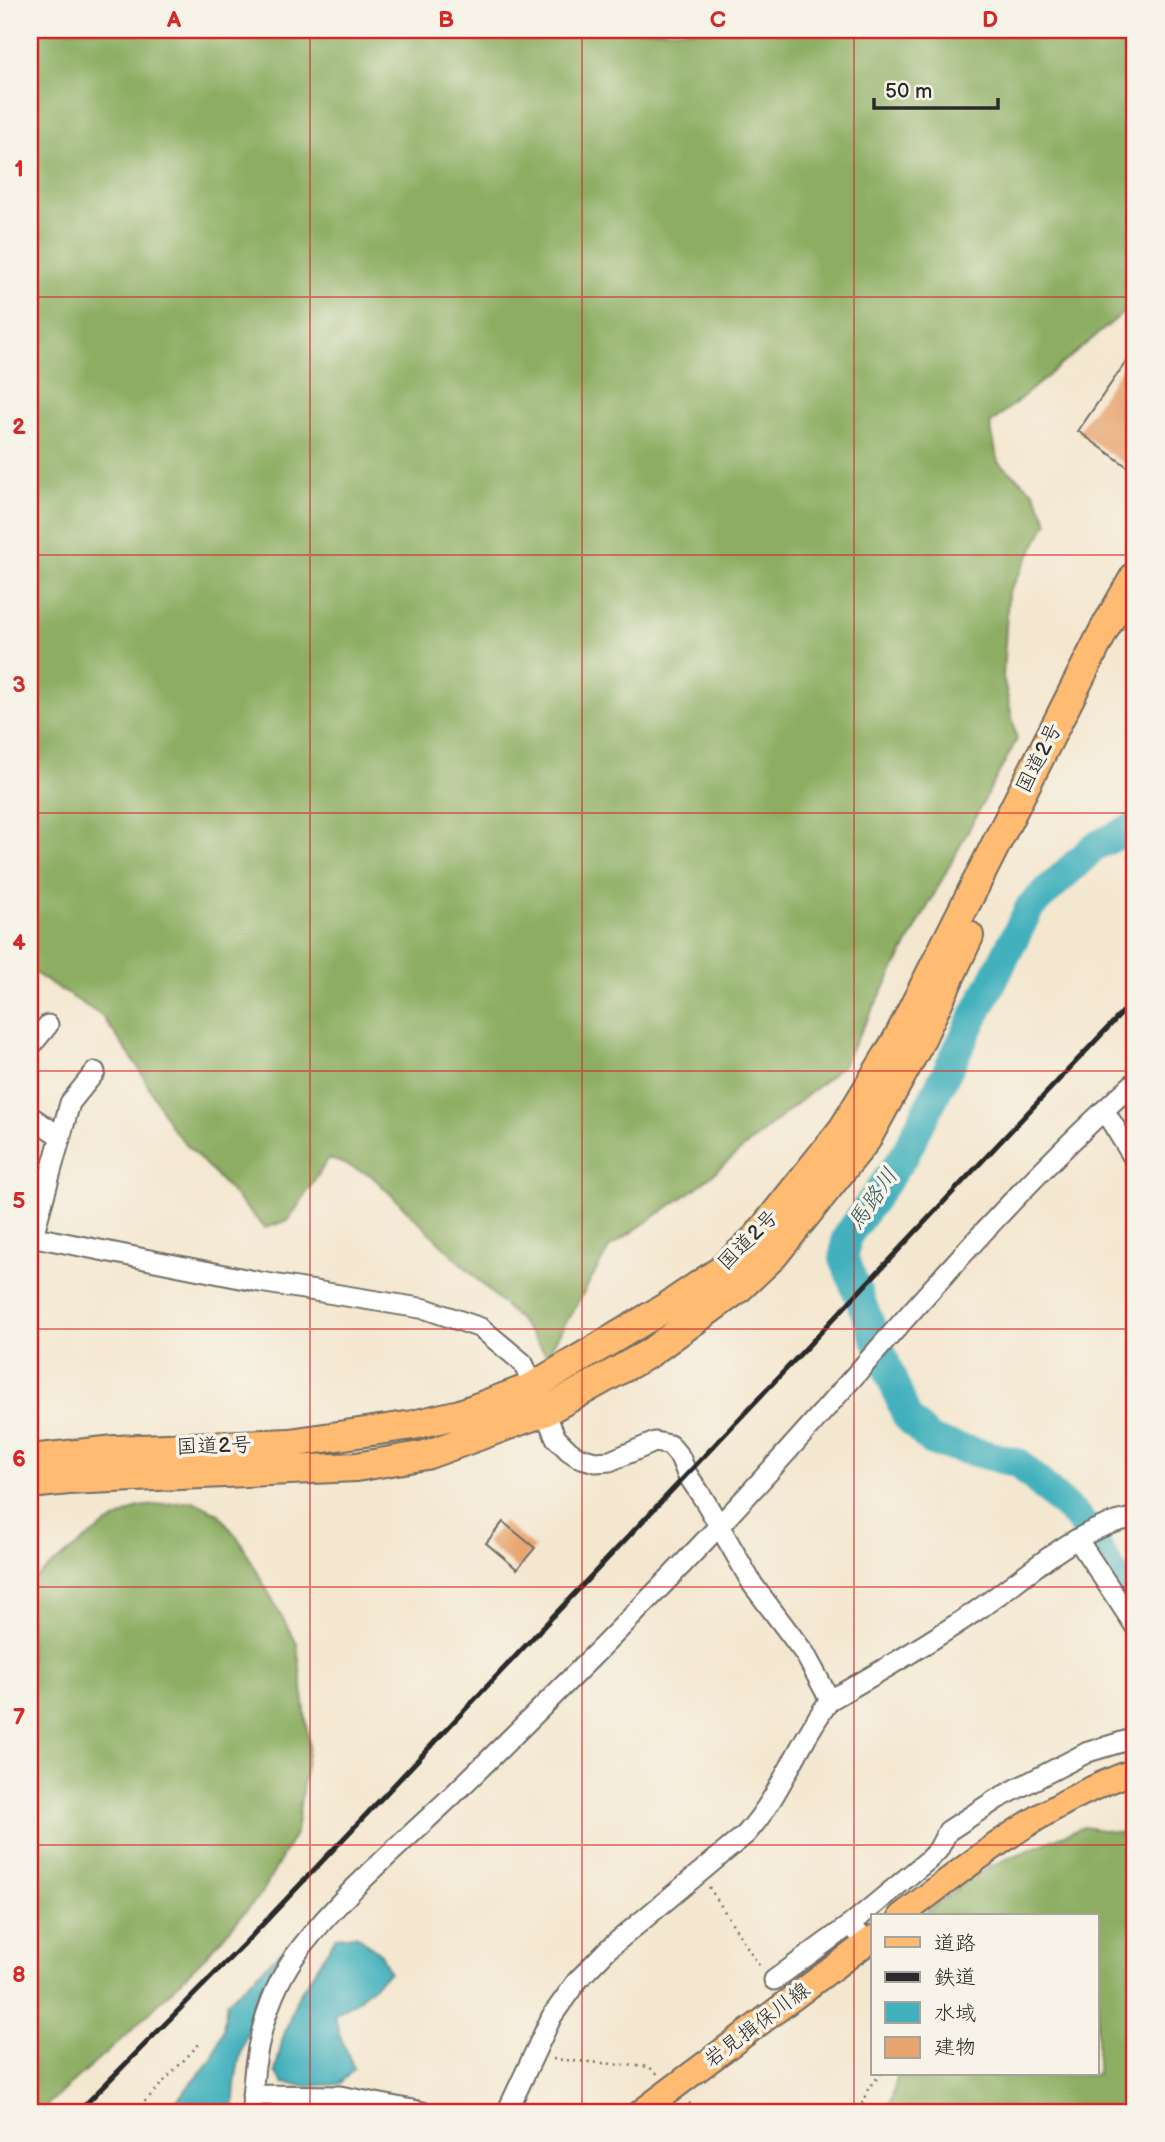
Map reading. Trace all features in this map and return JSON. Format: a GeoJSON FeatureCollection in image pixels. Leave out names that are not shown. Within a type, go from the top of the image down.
{"type":"FeatureCollection","features":[{"type":"Feature","properties":{"kind":"highway","name":"国道2号"},"geometry":{"type":"LineString","coordinates":[[30,1484],[292,1456],[460,1414],[532,1387],[668,1306],[720,1271],[757,1237],[843,1129],[897,1040],[1105,628],[1135,576]]}},
{"type":"Feature","properties":{"kind":"highway","name":"国道2号"},"geometry":{"type":"LineString","coordinates":[[30,1460],[115,1450],[292,1456],[356,1467],[426,1455],[544,1412],[648,1354],[738,1289],[774,1255],[866,1140],[917,1047],[1023,821],[1135,613]]}},
{"type":"Feature","properties":{"kind":"highway"},"geometry":{"type":"LineString","coordinates":[[30,1444],[134,1436],[230,1434],[292,1456]]}},
{"type":"Feature","properties":{"kind":"highway"},"geometry":{"type":"LineString","coordinates":[[30,1499],[138,1486],[263,1478],[292,1456]]}},
{"type":"Feature","properties":{"kind":"main road"},"geometry":{"type":"LineString","coordinates":[[904,1914],[983,1853],[1060,1803],[1099,1784],[1135,1771]]}},
{"type":"Feature","properties":{"kind":"main road","name":"岩見揖保川線"},"geometry":{"type":"LineString","coordinates":[[641,2112],[863,1935]]}},
{"type":"Feature","properties":{"kind":"street"},"geometry":{"type":"LineString","coordinates":[[30,1046],[48,1025]]}},
{"type":"Feature","properties":{"kind":"street"},"geometry":{"type":"LineString","coordinates":[[95,1072],[70,1103],[31,1236],[260,1282],[426,1309],[481,1328],[523,1363],[556,1438],[569,1451],[595,1462],[610,1461],[655,1442],[670,1445],[680,1457],[687,1474],[753,1585],[805,1654],[830,1700]]}},
{"type":"Feature","properties":{"kind":"street"},"geometry":{"type":"LineString","coordinates":[[423,2112],[340,2096],[252,2104],[257,2052],[270,2000],[298,1951],[336,1908],[512,1737],[719,1526],[1040,1172],[1135,1082]]}},
{"type":"Feature","properties":{"kind":"street"},"geometry":{"type":"LineString","coordinates":[[1104,1110],[1135,1160]]}},
{"type":"Feature","properties":{"kind":"street"},"geometry":{"type":"LineString","coordinates":[[30,1116],[61,1137]]}},
{"type":"Feature","properties":{"kind":"street"},"geometry":{"type":"LineString","coordinates":[[507,2112],[552,2016],[577,1981],[608,1949],[746,1833],[762,1816],[817,1717],[830,1700],[967,1618],[1087,1534],[1109,1523],[1135,1518]]}},
{"type":"Feature","properties":{"kind":"street"},"geometry":{"type":"LineString","coordinates":[[1087,1534],[1135,1626]]}},
{"type":"Feature","properties":{"kind":"street"},"geometry":{"type":"LineString","coordinates":[[881,1914],[938,1850],[948,1831],[957,1824],[1055,1767],[1088,1752],[1135,1738]]}},
{"type":"Feature","properties":{"kind":"street"},"geometry":{"type":"LineString","coordinates":[[774,1980],[863,1935]]}},
{"type":"Feature","properties":{"kind":"path"},"geometry":{"type":"LineString","coordinates":[[699,1873],[761,1969],[774,1980]]}},
{"type":"Feature","properties":{"kind":"path"},"geometry":{"type":"LineString","coordinates":[[135,2112],[201,2042]]}},
{"type":"Feature","properties":{"kind":"path"},"geometry":{"type":"LineString","coordinates":[[532,2055],[649,2067],[698,2112]]}},
{"type":"Feature","properties":{"kind":"path"},"geometry":{"type":"LineString","coordinates":[[852,2112],[861,2105],[869,2087],[879,2076]]}},
{"type":"Feature","properties":{"kind":"green space"},"geometry":{"type":"Polygon","coordinates":[[[30,30],[1135,30],[1135,303],[990,424],[998,462],[1034,492],[1048,522],[1008,594],[1003,677],[1017,739],[843,1065],[695,1189],[610,1247],[547,1355],[520,1321],[371,1175],[329,1158],[289,1220],[265,1228],[172,1129],[138,1067],[102,1016],[33,972],[30,967],[30,30]]]}},
{"type":"Feature","properties":{"kind":"green space"},"geometry":{"type":"Polygon","coordinates":[[[193,1501],[219,1514],[240,1541],[297,1644],[309,1745],[296,1832],[262,1893],[204,1958],[123,2038],[39,2112],[30,2112],[30,1582],[102,1527],[139,1507],[193,1501]]]}},
{"type":"Feature","properties":{"kind":"green space"},"geometry":{"type":"Polygon","coordinates":[[[1083,1827],[1135,1835],[1135,2112],[888,2112],[897,2076],[1098,2076],[1098,1914],[924,1914],[988,1867],[1083,1827]]]}},
{"type":"Feature","properties":{"kind":"water"},"geometry":{"type":"Polygon","coordinates":[[[356,1935],[381,1954],[389,1972],[355,2002],[334,2015],[354,2069],[339,2084],[306,2086],[283,2083],[275,2072],[297,1998],[336,1937],[356,1935]]]}},
{"type":"Feature","properties":{"kind":"water"},"geometry":{"type":"Polygon","coordinates":[[[288,1945],[249,2025],[238,2068],[234,2112],[167,2112],[212,2059],[223,2030],[227,2002],[288,1945]]]}},
{"type":"Feature","properties":{"kind":"building"},"geometry":{"type":"Polygon","coordinates":[[[1135,349],[1135,472],[1078,431],[1135,349]]]}},
{"type":"Feature","properties":{"kind":"building"},"geometry":{"type":"Polygon","coordinates":[[[503,1522],[535,1548],[517,1569],[486,1543],[503,1522]]]}},
{"type":"Feature","properties":{"kind":"waterway","name":"馬路川"},"geometry":{"type":"LineString","coordinates":[[1135,827],[1095,846],[1030,907],[905,1154],[846,1238],[844,1259],[907,1417],[931,1441],[1018,1463],[1079,1519],[1135,1608]]}},
{"type":"Feature","properties":{"kind":"railway"},"geometry":{"type":"LineString","coordinates":[[78,2112],[246,1942],[1135,999]]}}]}
